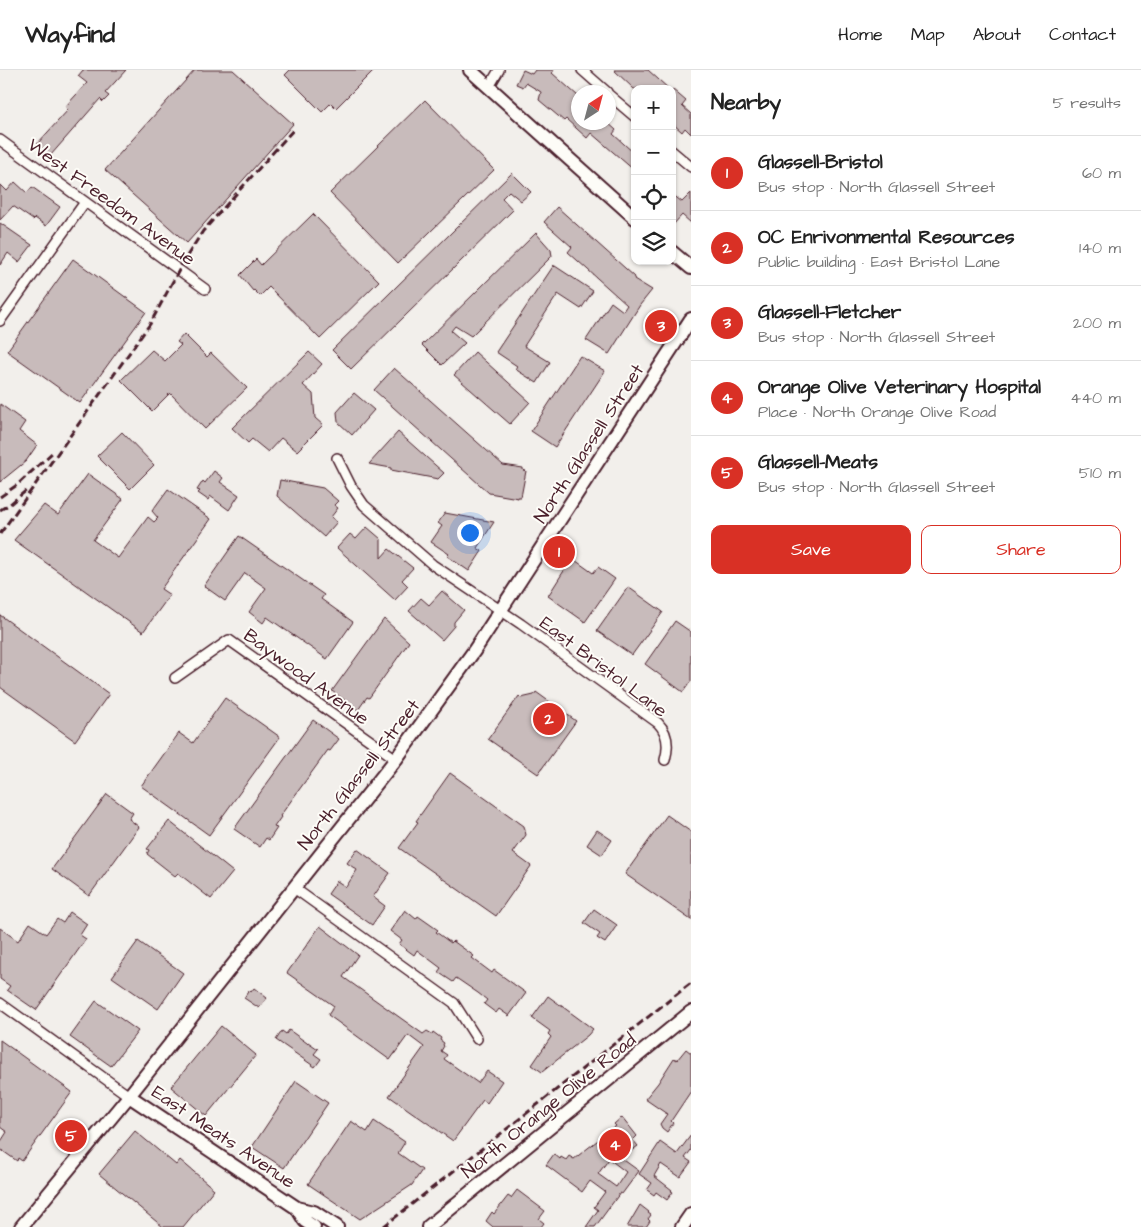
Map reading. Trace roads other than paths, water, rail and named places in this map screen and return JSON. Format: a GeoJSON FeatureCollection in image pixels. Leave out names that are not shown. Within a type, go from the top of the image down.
{"type":"FeatureCollection","features":[{"type":"Feature","properties":{"kind":"main road"},"geometry":{"type":"LineString","coordinates":[[470,70],[631,214]]}},
{"type":"Feature","properties":{"kind":"main road"},"geometry":{"type":"LineString","coordinates":[[676,255],[691,268]]}},
{"type":"Feature","properties":{"kind":"main road","name":"North Glassell Street"},"geometry":{"type":"LineString","coordinates":[[21,1227],[129,1096],[396,759],[469,658],[691,319]]}},
{"type":"Feature","properties":{"kind":"main road","name":"North Orange Olive Road"},"geometry":{"type":"LineString","coordinates":[[428,1227],[691,1012]]}},
{"type":"Feature","properties":{"kind":"main road","name":"East Meats Avenue"},"geometry":{"type":"LineString","coordinates":[[129,1096],[297,1208],[314,1212],[337,1227]]}},
{"type":"Feature","properties":{"kind":"main road","name":"East Meats Avenue"},"geometry":{"type":"LineString","coordinates":[[297,1208],[305,1221],[314,1227]]}},
{"type":"Feature","properties":{"kind":"main road"},"geometry":{"type":"LineString","coordinates":[[682,1227],[691,1214]]}},
{"type":"Feature","properties":{"kind":"street"},"geometry":{"type":"LineString","coordinates":[[489,87],[500,70]]}},
{"type":"Feature","properties":{"kind":"street"},"geometry":{"type":"LineString","coordinates":[[582,70],[599,85]]}},
{"type":"Feature","properties":{"kind":"street"},"geometry":{"type":"LineString","coordinates":[[616,100],[631,113]]}},
{"type":"Feature","properties":{"kind":"street","name":"West Freedom Avenue"},"geometry":{"type":"LineString","coordinates":[[0,140],[205,289]]}},
{"type":"Feature","properties":{"kind":"street"},"geometry":{"type":"LineString","coordinates":[[676,154],[691,167]]}},
{"type":"Feature","properties":{"kind":"street"},"geometry":{"type":"LineString","coordinates":[[0,321],[85,202]]}},
{"type":"Feature","properties":{"kind":"street","name":"East Bristol Lane"},"geometry":{"type":"LineString","coordinates":[[337,458],[351,486],[364,505],[433,565],[501,610],[658,723],[662,727],[668,741],[665,760]]}},
{"type":"Feature","properties":{"kind":"street","name":"Baywood Avenue"},"geometry":{"type":"LineString","coordinates":[[175,678],[229,640],[396,759]]}},
{"type":"Feature","properties":{"kind":"street"},"geometry":{"type":"LineString","coordinates":[[294,888],[454,1004],[477,1039]]}},
{"type":"Feature","properties":{"kind":"street"},"geometry":{"type":"LineString","coordinates":[[0,1003],[129,1096]]}},
{"type":"Feature","properties":{"kind":"railway"},"geometry":{"type":"LineString","coordinates":[[0,534],[150,324],[185,259],[203,231],[294,129]]}},
{"type":"Feature","properties":{"kind":"railway"},"geometry":{"type":"LineString","coordinates":[[0,497],[17,485],[54,451]]}},
{"type":"Feature","properties":{"kind":"railway"},"geometry":{"type":"LineString","coordinates":[[0,510],[28,489]]}},
{"type":"Feature","properties":{"kind":"railway"},"geometry":{"type":"LineString","coordinates":[[383,1227],[691,983]]}},
{"type":"Feature","properties":{"kind":"place","name":"Glassell-Fletcher"},"geometry":{"type":"Point","coordinates":[661,326]}},
{"type":"Feature","properties":{"kind":"place","name":"Glassell-Bristol"},"geometry":{"type":"Point","coordinates":[559,552]}},
{"type":"Feature","properties":{"kind":"place","name":"OC Enrivonmental Resources"},"geometry":{"type":"Point","coordinates":[549,719]}},
{"type":"Feature","properties":{"kind":"place","name":"Glassell-Meats"},"geometry":{"type":"Point","coordinates":[71,1136]}},
{"type":"Feature","properties":{"kind":"place","name":"Orange Olive Veterinary Hospital"},"geometry":{"type":"Point","coordinates":[615,1145]}}]}
